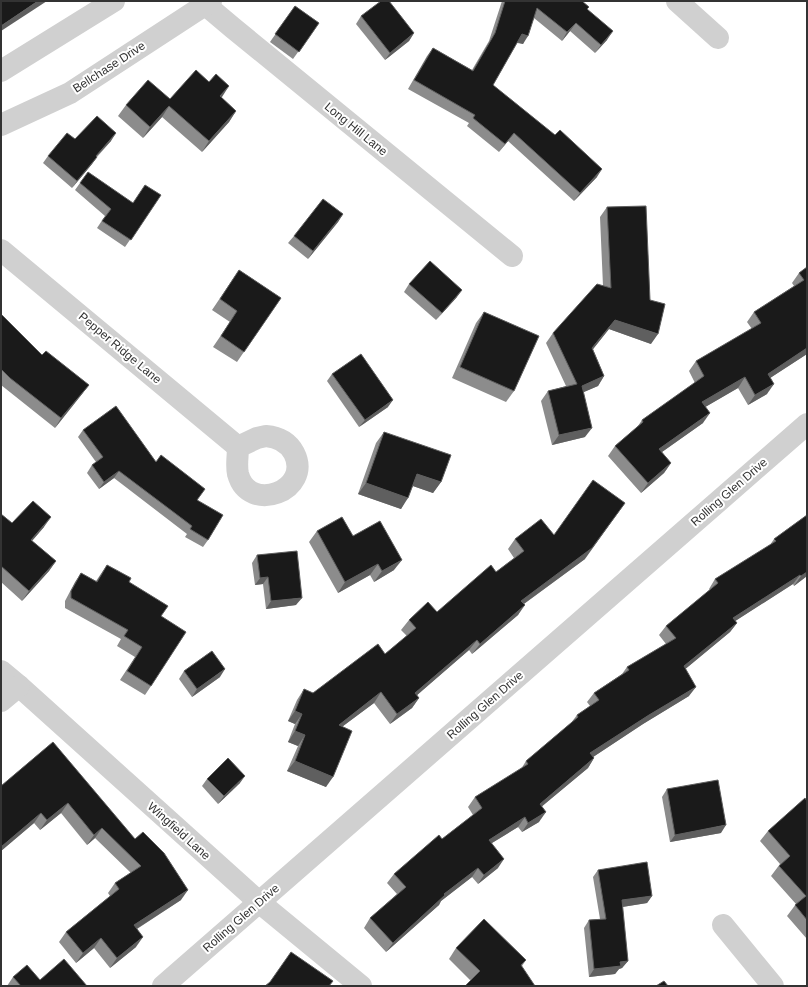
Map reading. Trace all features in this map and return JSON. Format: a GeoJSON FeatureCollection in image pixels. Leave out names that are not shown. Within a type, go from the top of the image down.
{"type":"FeatureCollection","features":[{"type":"Feature","properties":{"kind":"street"},"geometry":{"type":"LineString","coordinates":[[1,71],[114,1]]}},
{"type":"Feature","properties":{"kind":"street"},"geometry":{"type":"LineString","coordinates":[[677,1],[718,38]]}},
{"type":"Feature","properties":{"kind":"street","name":"Bellchase Drive"},"geometry":{"type":"LineString","coordinates":[[1,125],[70,93],[206,2]]}},
{"type":"Feature","properties":{"kind":"street","name":"Long Hill Lane"},"geometry":{"type":"LineString","coordinates":[[206,2],[233,28],[512,256]]}},
{"type":"Feature","properties":{"kind":"street","name":"Pepper Ridge Lane"},"geometry":{"type":"LineString","coordinates":[[1,250],[238,447]]}},
{"type":"Feature","properties":{"kind":"street","name":"Rolling Glen Drive"},"geometry":{"type":"LineString","coordinates":[[163,986],[807,424]]}},
{"type":"Feature","properties":{"kind":"street","name":"Wingfield Lane"},"geometry":{"type":"LineString","coordinates":[[1,671],[258,902],[361,986]]}},
{"type":"Feature","properties":{"kind":"street"},"geometry":{"type":"LineString","coordinates":[[1,701],[19,686]]}},
{"type":"Feature","properties":{"kind":"street"},"geometry":{"type":"LineString","coordinates":[[723,925],[773,986]]}},
{"type":"Feature","properties":{"kind":"building"},"geometry":{"type":"Polygon","coordinates":[[[1,1],[38,1],[1,26],[1,1]]]}},
{"type":"Feature","properties":{"kind":"building"},"geometry":{"type":"Polygon","coordinates":[[[381,1],[389,1],[414,33],[390,53],[361,16],[381,1]]]}},
{"type":"Feature","properties":{"kind":"building"},"geometry":{"type":"Polygon","coordinates":[[[505,1],[582,1],[589,7],[587,9],[613,31],[601,45],[576,23],[567,32],[537,8],[528,36],[522,34],[493,85],[555,135],[560,130],[602,169],[580,193],[514,133],[505,144],[473,118],[475,115],[414,80],[433,48],[473,71],[495,33],[505,1]]]}},
{"type":"Feature","properties":{"kind":"building"},"geometry":{"type":"Polygon","coordinates":[[[295,6],[319,23],[299,52],[275,34],[295,6]]]}},
{"type":"Feature","properties":{"kind":"building"},"geometry":{"type":"Polygon","coordinates":[[[196,70],[209,82],[216,74],[229,86],[220,96],[236,111],[209,141],[169,106],[150,127],[126,105],[148,80],[170,99],[196,70]]]}},
{"type":"Feature","properties":{"kind":"building"},"geometry":{"type":"Polygon","coordinates":[[[97,116],[116,133],[77,181],[48,156],[67,133],[75,139],[97,116]]]}},
{"type":"Feature","properties":{"kind":"building"},"geometry":{"type":"Polygon","coordinates":[[[88,172],[133,203],[145,185],[161,195],[131,240],[102,221],[111,209],[80,183],[88,172]]]}},
{"type":"Feature","properties":{"kind":"building"},"geometry":{"type":"Polygon","coordinates":[[[323,199],[343,214],[313,251],[294,236],[323,199]]]}},
{"type":"Feature","properties":{"kind":"building"},"geometry":{"type":"Polygon","coordinates":[[[646,206],[650,300],[665,304],[658,334],[615,320],[592,348],[604,376],[582,386],[592,428],[559,435],[548,391],[577,384],[553,333],[597,284],[611,288],[607,207],[646,206]]]}},
{"type":"Feature","properties":{"kind":"building"},"geometry":{"type":"Polygon","coordinates":[[[430,261],[462,290],[442,313],[409,284],[430,261]]]}},
{"type":"Feature","properties":{"kind":"building"},"geometry":{"type":"Polygon","coordinates":[[[807,267],[807,348],[768,374],[774,384],[755,395],[745,377],[702,402],[710,413],[659,449],[671,463],[648,483],[615,446],[643,422],[642,420],[704,376],[696,361],[761,323],[754,312],[804,280],[799,273],[807,267]]]}},
{"type":"Feature","properties":{"kind":"building"},"geometry":{"type":"Polygon","coordinates":[[[239,270],[281,298],[244,352],[221,336],[237,311],[220,299],[239,270]]]}},
{"type":"Feature","properties":{"kind":"building"},"geometry":{"type":"Polygon","coordinates":[[[484,312],[539,336],[514,391],[460,367],[484,312]]]}},
{"type":"Feature","properties":{"kind":"building"},"geometry":{"type":"Polygon","coordinates":[[[1,314],[42,355],[46,351],[89,385],[61,418],[10,378],[1,369],[1,314]]]}},
{"type":"Feature","properties":{"kind":"building"},"geometry":{"type":"Polygon","coordinates":[[[361,354],[393,400],[365,420],[332,374],[361,354]]]}},
{"type":"Feature","properties":{"kind":"building"},"geometry":{"type":"Polygon","coordinates":[[[116,406],[156,462],[161,455],[205,489],[197,500],[223,515],[208,540],[190,529],[192,526],[119,471],[104,482],[92,465],[103,457],[83,430],[116,406]]]}},
{"type":"Feature","properties":{"kind":"building"},"geometry":{"type":"Polygon","coordinates":[[[384,432],[451,455],[441,482],[417,474],[408,498],[366,483],[384,432]]]}},
{"type":"Feature","properties":{"kind":"building"},"geometry":{"type":"Polygon","coordinates":[[[593,480],[625,503],[592,548],[521,601],[525,605],[480,644],[477,640],[415,693],[419,698],[397,714],[381,692],[339,725],[352,731],[333,777],[295,761],[305,735],[295,731],[302,714],[295,711],[304,689],[313,693],[378,644],[385,654],[416,628],[409,620],[428,602],[437,612],[491,565],[496,572],[524,551],[515,539],[541,519],[554,535],[593,480]]]}},
{"type":"Feature","properties":{"kind":"building"},"geometry":{"type":"Polygon","coordinates":[[[33,501],[51,517],[31,540],[56,561],[29,591],[1,566],[1,514],[12,523],[33,501]]]}},
{"type":"Feature","properties":{"kind":"building"},"geometry":{"type":"Polygon","coordinates":[[[807,515],[807,572],[733,618],[737,623],[684,666],[696,687],[590,753],[594,758],[540,804],[546,812],[528,823],[525,817],[489,840],[504,859],[484,875],[478,868],[444,894],[445,895],[393,943],[370,918],[406,887],[394,874],[439,835],[442,839],[482,808],[475,797],[528,764],[526,761],[578,717],[577,715],[599,700],[594,693],[629,670],[627,667],[676,638],[666,626],[718,583],[715,579],[776,541],[774,539],[807,515]]]}},
{"type":"Feature","properties":{"kind":"building"},"geometry":{"type":"Polygon","coordinates":[[[342,517],[353,536],[380,521],[402,560],[382,571],[378,564],[345,582],[317,531],[342,517]]]}},
{"type":"Feature","properties":{"kind":"building"},"geometry":{"type":"Polygon","coordinates":[[[297,551],[302,598],[271,601],[268,577],[260,578],[257,555],[297,551]]]}},
{"type":"Feature","properties":{"kind":"building"},"geometry":{"type":"Polygon","coordinates":[[[107,565],[131,578],[129,582],[168,606],[161,616],[186,632],[151,686],[127,671],[142,647],[124,636],[128,630],[71,598],[71,591],[81,573],[97,582],[107,565]]]}},
{"type":"Feature","properties":{"kind":"building"},"geometry":{"type":"Polygon","coordinates":[[[212,651],[225,669],[197,689],[184,671],[212,651]]]}},
{"type":"Feature","properties":{"kind":"building"},"geometry":{"type":"Polygon","coordinates":[[[53,742],[135,839],[143,832],[164,853],[188,890],[134,925],[143,937],[117,958],[101,938],[83,953],[66,932],[119,889],[115,883],[141,866],[102,828],[94,835],[68,803],[47,820],[41,813],[1,847],[1,786],[53,742]]]}},
{"type":"Feature","properties":{"kind":"building"},"geometry":{"type":"Polygon","coordinates":[[[228,758],[245,776],[224,796],[207,779],[228,758]]]}},
{"type":"Feature","properties":{"kind":"building"},"geometry":{"type":"Polygon","coordinates":[[[718,780],[726,825],[675,835],[667,789],[718,780]]]}},
{"type":"Feature","properties":{"kind":"building"},"geometry":{"type":"Polygon","coordinates":[[[805,798],[807,801],[807,920],[795,905],[806,896],[779,866],[790,856],[768,831],[805,798]]]}},
{"type":"Feature","properties":{"kind":"building"},"geometry":{"type":"Polygon","coordinates":[[[647,862],[652,896],[622,900],[628,961],[620,962],[621,966],[594,969],[589,920],[606,919],[598,870],[647,862]]]}},
{"type":"Feature","properties":{"kind":"building"},"geometry":{"type":"Polygon","coordinates":[[[484,919],[526,960],[521,965],[535,986],[465,986],[480,971],[456,948],[484,919]]]}},
{"type":"Feature","properties":{"kind":"building"},"geometry":{"type":"Polygon","coordinates":[[[291,952],[333,981],[329,986],[265,986],[270,982],[291,952]]]}},
{"type":"Feature","properties":{"kind":"building"},"geometry":{"type":"Polygon","coordinates":[[[64,959],[87,986],[21,986],[13,977],[27,965],[40,980],[64,959]]]}},
{"type":"Feature","properties":{"kind":"building"},"geometry":{"type":"Polygon","coordinates":[[[664,981],[668,986],[656,986],[664,981]]]}}]}
